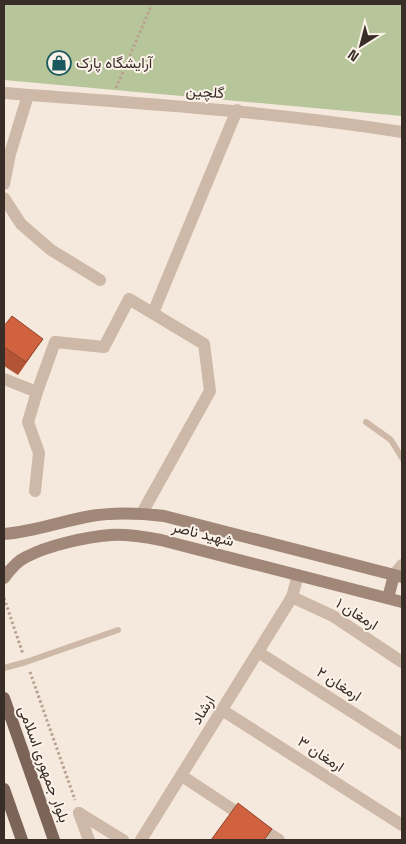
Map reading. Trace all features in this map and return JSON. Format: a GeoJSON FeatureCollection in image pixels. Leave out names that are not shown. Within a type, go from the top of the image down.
{"type":"FeatureCollection","features":[{"type":"Feature","properties":{"kind":"main road","name":"شهید ناصر"},"geometry":{"type":"LineString","coordinates":[[4,534],[89,516],[142,513],[164,516],[399,572]]}},
{"type":"Feature","properties":{"kind":"main road","name":"شهید ناصر"},"geometry":{"type":"LineString","coordinates":[[4,578],[24,558],[72,542],[112,535],[134,536],[161,540],[402,602]]}},
{"type":"Feature","properties":{"kind":"main road"},"geometry":{"type":"LineString","coordinates":[[388,598],[399,572]]}},
{"type":"Feature","properties":{"kind":"main road","name":"بلوار جمهوری اسلامی"},"geometry":{"type":"LineString","coordinates":[[4,698],[54,840]]}},
{"type":"Feature","properties":{"kind":"main road"},"geometry":{"type":"LineString","coordinates":[[4,789],[22,840]]}},
{"type":"Feature","properties":{"kind":"street","name":"گلچین"},"geometry":{"type":"LineString","coordinates":[[4,93],[237,110],[402,132]]}},
{"type":"Feature","properties":{"kind":"street"},"geometry":{"type":"LineString","coordinates":[[4,184],[10,154],[28,95]]}},
{"type":"Feature","properties":{"kind":"street"},"geometry":{"type":"LineString","coordinates":[[153,313],[237,110]]}},
{"type":"Feature","properties":{"kind":"street"},"geometry":{"type":"LineString","coordinates":[[4,198],[21,224],[51,250],[100,280]]}},
{"type":"Feature","properties":{"kind":"street"},"geometry":{"type":"LineString","coordinates":[[35,491],[39,453],[28,422],[55,342],[104,347],[129,299],[204,344],[210,391],[142,513]]}},
{"type":"Feature","properties":{"kind":"street"},"geometry":{"type":"LineString","coordinates":[[4,379],[37,392]]}},
{"type":"Feature","properties":{"kind":"street","name":"ارشاد"},"geometry":{"type":"LineString","coordinates":[[141,840],[292,597],[298,575]]}},
{"type":"Feature","properties":{"kind":"street","name":"ارمغان ۱"},"geometry":{"type":"LineString","coordinates":[[292,597],[333,616],[402,662]]}},
{"type":"Feature","properties":{"kind":"street","name":"ارمغان ۲"},"geometry":{"type":"LineString","coordinates":[[258,652],[402,744]]}},
{"type":"Feature","properties":{"kind":"street","name":"ارمغان ۳"},"geometry":{"type":"LineString","coordinates":[[222,710],[402,825]]}},
{"type":"Feature","properties":{"kind":"street"},"geometry":{"type":"LineString","coordinates":[[182,776],[279,840]]}},
{"type":"Feature","properties":{"kind":"street"},"geometry":{"type":"LineString","coordinates":[[79,813],[89,840]]}},
{"type":"Feature","properties":{"kind":"street"},"geometry":{"type":"LineString","coordinates":[[79,813],[123,840]]}},
{"type":"Feature","properties":{"kind":"lane"},"geometry":{"type":"LineString","coordinates":[[366,422],[390,440],[402,458]]}},
{"type":"Feature","properties":{"kind":"lane"},"geometry":{"type":"LineString","coordinates":[[4,668],[118,630]]}},
{"type":"Feature","properties":{"kind":"path"},"geometry":{"type":"LineString","coordinates":[[109,101],[116,90],[152,4]]}},
{"type":"Feature","properties":{"kind":"path"},"geometry":{"type":"LineString","coordinates":[[4,598],[79,813]]}},
{"type":"Feature","properties":{"kind":"green space"},"geometry":{"type":"Polygon","coordinates":[[[4,4],[402,4],[402,116],[4,80],[4,4]]]}},
{"type":"Feature","properties":{"kind":"building"},"geometry":{"type":"Polygon","coordinates":[[[12,316],[43,339],[26,362],[4,347],[4,326],[12,316]]]}},
{"type":"Feature","properties":{"kind":"building"},"geometry":{"type":"Polygon","coordinates":[[[238,803],[272,829],[264,840],[211,840],[238,803]]]}},
{"type":"Feature","properties":{"kind":"place","name":"آرایشگاه پارک"},"geometry":{"type":"Point","coordinates":[59,63]}}]}
